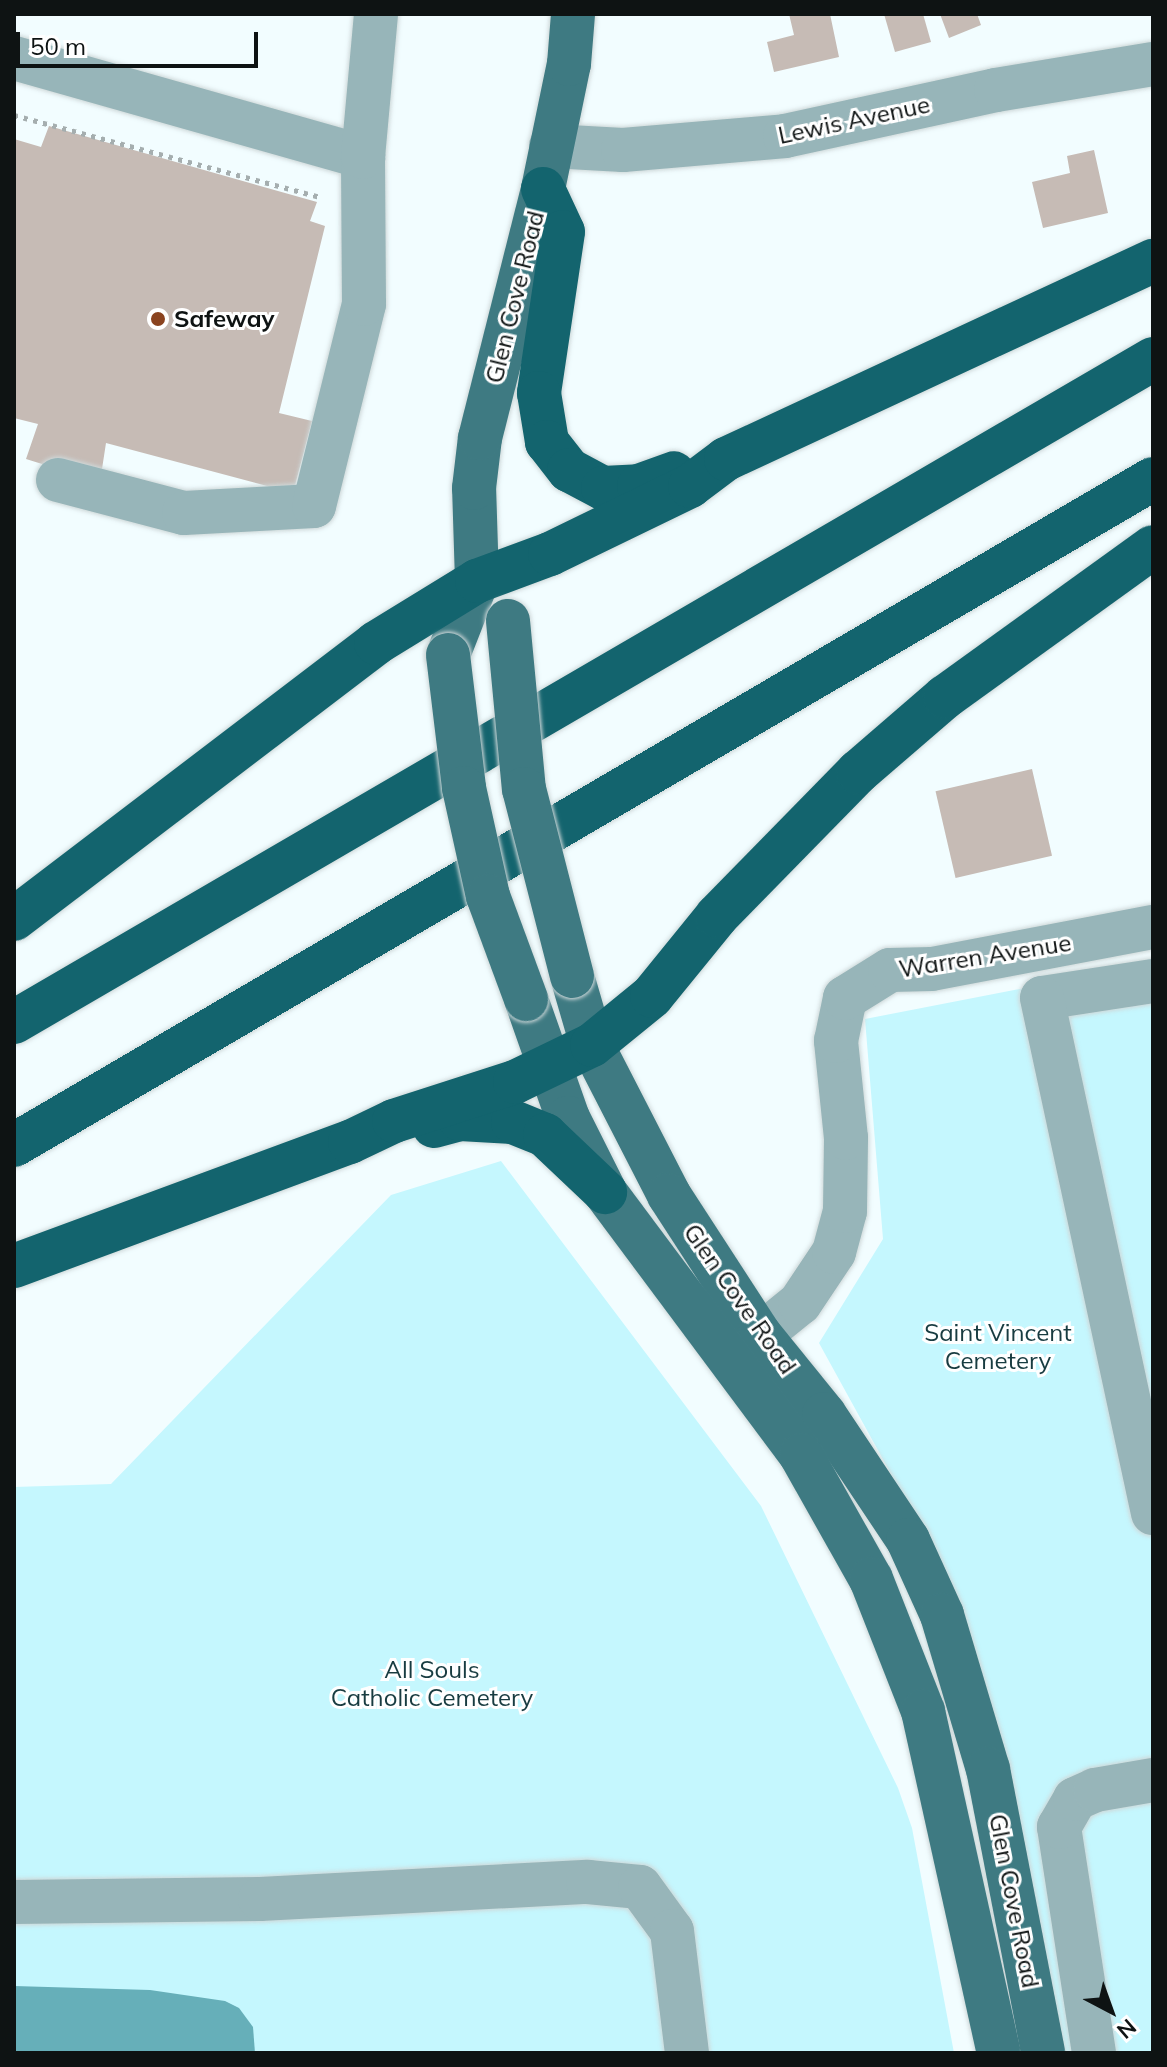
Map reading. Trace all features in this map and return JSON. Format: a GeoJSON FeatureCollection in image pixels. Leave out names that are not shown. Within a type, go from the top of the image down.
{"type":"FeatureCollection","features":[{"type":"Feature","properties":{"kind":"highway"},"geometry":{"type":"LineString","coordinates":[[543,189],[563,232],[539,393],[547,442],[569,470],[603,488],[639,486],[726,459],[1153,261]]}},
{"type":"Feature","properties":{"kind":"highway"},"geometry":{"type":"LineString","coordinates":[[14,1022],[1153,359]]}},
{"type":"Feature","properties":{"kind":"highway"},"geometry":{"type":"LineString","coordinates":[[14,919],[376,643],[477,581],[550,554],[690,486],[726,459]]}},
{"type":"Feature","properties":{"kind":"highway"},"geometry":{"type":"LineString","coordinates":[[14,1145],[1153,479]]}},
{"type":"Feature","properties":{"kind":"highway"},"geometry":{"type":"LineString","coordinates":[[14,1266],[350,1142],[394,1121],[551,1067],[592,1045],[652,996],[717,916],[858,772],[945,697],[1153,547]]}},
{"type":"Feature","properties":{"kind":"highway"},"geometry":{"type":"LineString","coordinates":[[350,1142],[399,1137],[460,1119],[513,1122],[545,1135],[605,1192]]}},
{"type":"Feature","properties":{"kind":"main road","name":"Glen Cove Road"},"geometry":{"type":"LineString","coordinates":[[573,14],[569,64],[543,189],[480,438],[474,488],[477,581],[448,655],[464,788],[488,896],[568,1118],[605,1192],[746,1347],[824,1414],[908,1540],[942,1615],[988,1769],[1043,2053]]}},
{"type":"Feature","properties":{"kind":"main road","name":"Glen Cove Road"},"geometry":{"type":"LineString","coordinates":[[477,581],[508,621],[524,789],[592,1045],[746,1347],[839,1515],[899,1644],[923,1711],[999,2053]]}},
{"type":"Feature","properties":{"kind":"street"},"geometry":{"type":"LineString","coordinates":[[58,480],[184,513],[314,506],[364,304],[363,157],[376,14]]}},
{"type":"Feature","properties":{"kind":"street"},"geometry":{"type":"LineString","coordinates":[[14,58],[363,157]]}},
{"type":"Feature","properties":{"kind":"street","name":"Lewis Avenue"},"geometry":{"type":"LineString","coordinates":[[551,146],[623,150],[785,136],[996,90],[1153,64]]}},
{"type":"Feature","properties":{"kind":"street","name":"Warren Avenue"},"geometry":{"type":"LineString","coordinates":[[746,1347],[800,1303],[834,1252],[845,1211],[846,1138],[836,1041],[845,998],[890,970],[932,969],[1153,927]]}},
{"type":"Feature","properties":{"kind":"street"},"geometry":{"type":"LineString","coordinates":[[1153,981],[1042,998],[1153,1513]]}},
{"type":"Feature","properties":{"kind":"street"},"geometry":{"type":"LineString","coordinates":[[1094,2053],[1059,1827],[1075,1799],[1095,1790],[1153,1780]]}},
{"type":"Feature","properties":{"kind":"street"},"geometry":{"type":"LineString","coordinates":[[14,1902],[260,1899],[588,1882],[640,1887],[672,1931],[687,2053]]}},
{"type":"Feature","properties":{"kind":"path"},"geometry":{"type":"LineString","coordinates":[[14,115],[319,197]]}},
{"type":"Feature","properties":{"kind":"green space","name":"Saint Vincent Cemetery"},"geometry":{"type":"Polygon","coordinates":[[[1153,963],[1153,2053],[1059,2053],[946,1574],[819,1343],[883,1239],[865,1019],[1153,963]]]}},
{"type":"Feature","properties":{"kind":"green space","name":"All Souls Catholic Cemetery"},"geometry":{"type":"Polygon","coordinates":[[[501,1161],[761,1506],[898,1788],[912,1828],[954,2053],[14,2053],[14,1487],[111,1484],[391,1195],[501,1161]]]}},
{"type":"Feature","properties":{"kind":"shaded area"},"geometry":{"type":"Polygon","coordinates":[[[14,1986],[150,1990],[225,2001],[239,2008],[253,2027],[255,2053],[14,2053],[14,1986]]]}},
{"type":"Feature","properties":{"kind":"building"},"geometry":{"type":"Polygon","coordinates":[[[789,14],[830,14],[839,57],[774,72],[767,42],[794,35],[789,14]]]}},
{"type":"Feature","properties":{"kind":"building"},"geometry":{"type":"Polygon","coordinates":[[[884,14],[923,14],[931,42],[895,52],[884,14]]]}},
{"type":"Feature","properties":{"kind":"building"},"geometry":{"type":"Polygon","coordinates":[[[940,14],[977,14],[981,25],[949,38],[940,14]]]}},
{"type":"Feature","properties":{"kind":"building","name":"Safeway"},"geometry":{"type":"Polygon","coordinates":[[[49,126],[317,202],[310,221],[325,226],[279,413],[312,421],[293,493],[106,443],[100,482],[26,459],[38,424],[14,418],[14,139],[41,147],[49,126]]]}},
{"type":"Feature","properties":{"kind":"building"},"geometry":{"type":"Polygon","coordinates":[[[1094,150],[1108,213],[1043,228],[1032,182],[1070,173],[1067,156],[1094,150]]]}},
{"type":"Feature","properties":{"kind":"building"},"geometry":{"type":"Polygon","coordinates":[[[1032,769],[1052,856],[956,878],[936,791],[1032,769]]]}},
{"type":"Feature","properties":{"kind":"place","name":"Safeway"},"geometry":{"type":"Point","coordinates":[158,319]}}]}
